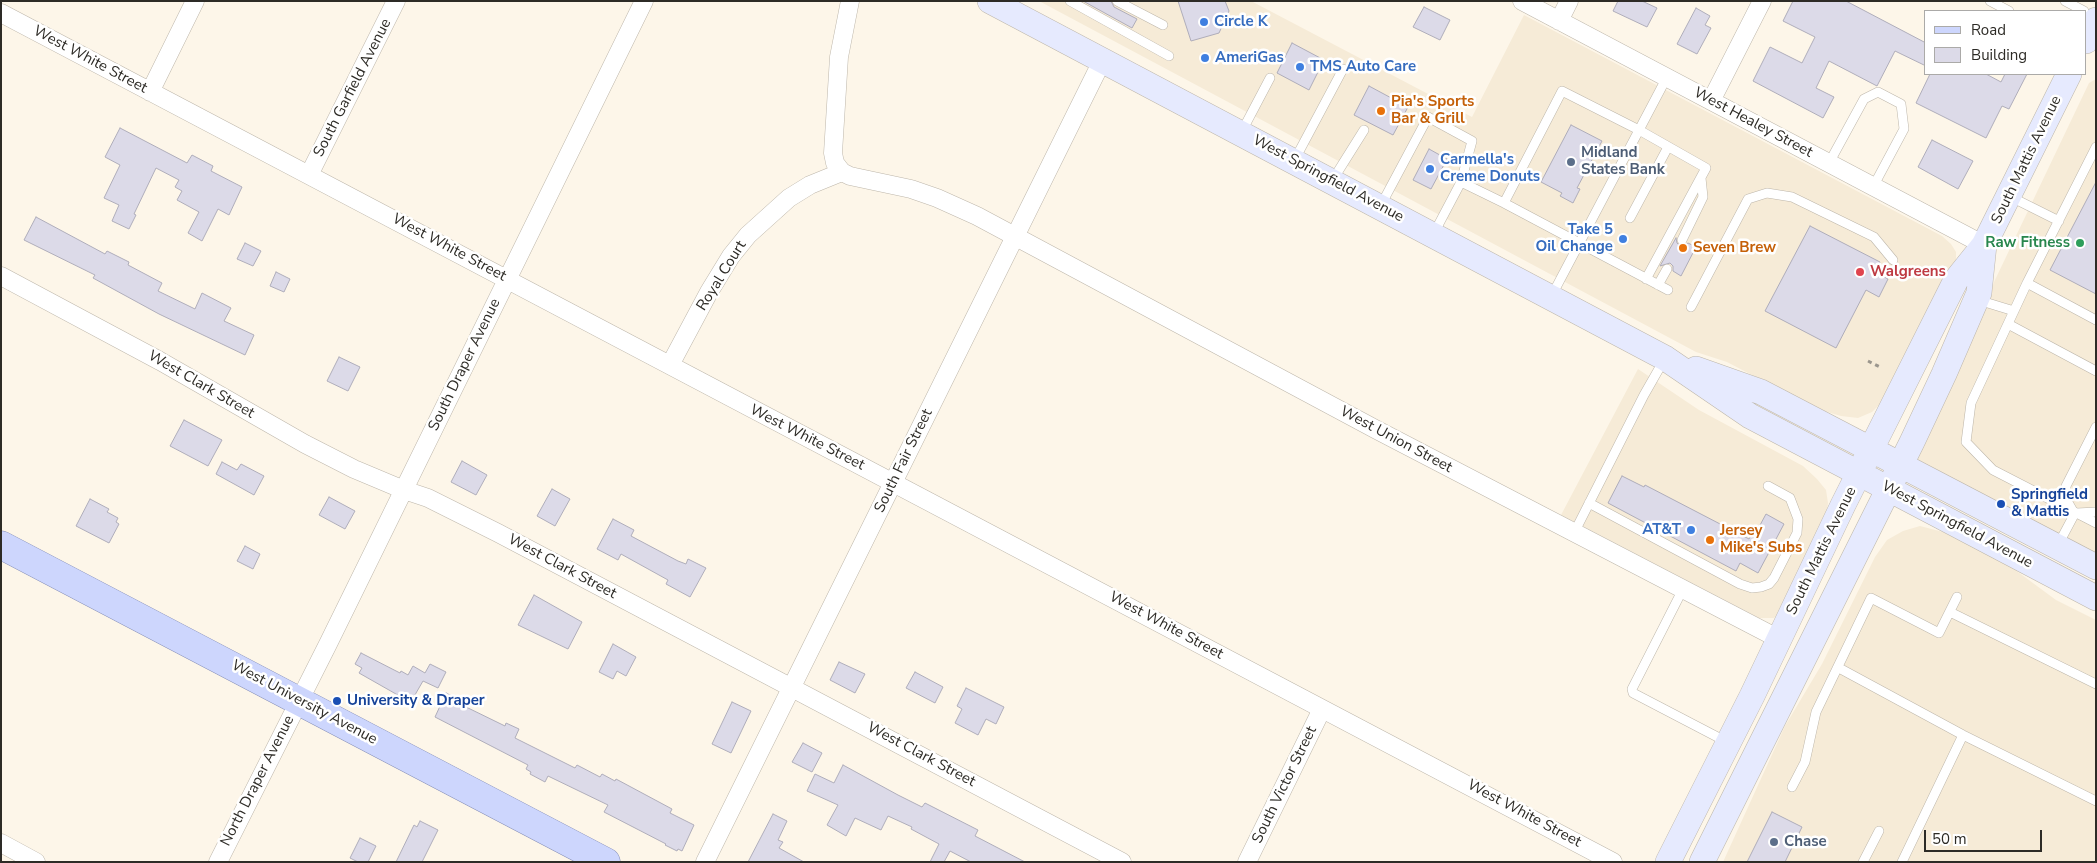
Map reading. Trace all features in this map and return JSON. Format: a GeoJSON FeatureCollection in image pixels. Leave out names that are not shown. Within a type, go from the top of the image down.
{"type":"FeatureCollection","features":[{"type":"Feature","properties":{"kind":"main road","name":"West Springfield Avenue"},"geometry":{"type":"LineString","coordinates":[[990,1],[1665,358],[1750,416],[2096,598]]}},
{"type":"Feature","properties":{"kind":"main road"},"geometry":{"type":"LineString","coordinates":[[2087,40],[2096,19]]}},
{"type":"Feature","properties":{"kind":"main road","name":"South Mattis Avenue"},"geometry":{"type":"LineString","coordinates":[[1668,862],[1729,743],[1859,474],[1956,280],[1984,246],[2069,75]]}},
{"type":"Feature","properties":{"kind":"main road","name":"South Mattis Avenue"},"geometry":{"type":"LineString","coordinates":[[1702,862],[1944,374],[1979,293],[1984,246]]}},
{"type":"Feature","properties":{"kind":"main road","name":"West Springfield Avenue"},"geometry":{"type":"LineString","coordinates":[[1665,358],[1761,392],[2096,567]]}},
{"type":"Feature","properties":{"kind":"main road","name":"West University Avenue"},"geometry":{"type":"LineString","coordinates":[[3,550],[606,862]]}},
{"type":"Feature","properties":{"kind":"street"},"geometry":{"type":"LineString","coordinates":[[150,92],[195,1]]}},
{"type":"Feature","properties":{"kind":"street","name":"South Garfield Avenue"},"geometry":{"type":"LineString","coordinates":[[309,175],[396,1]]}},
{"type":"Feature","properties":{"kind":"street","name":"South Draper Avenue"},"geometry":{"type":"LineString","coordinates":[[298,701],[404,490],[644,1]]}},
{"type":"Feature","properties":{"kind":"street"},"geometry":{"type":"LineString","coordinates":[[850,1],[839,57],[832,153],[835,162],[842,172],[850,176],[910,189],[937,198],[1015,237]]}},
{"type":"Feature","properties":{"kind":"street","name":"West Healey Street"},"geometry":{"type":"LineString","coordinates":[[1522,1],[1984,246]]}},
{"type":"Feature","properties":{"kind":"street"},"geometry":{"type":"LineString","coordinates":[[1559,21],[1569,1]]}},
{"type":"Feature","properties":{"kind":"street"},"geometry":{"type":"LineString","coordinates":[[1711,100],[1762,1]]}},
{"type":"Feature","properties":{"kind":"street","name":"West White Street"},"geometry":{"type":"LineString","coordinates":[[1,13],[1614,862]]}},
{"type":"Feature","properties":{"kind":"street","name":"South Fair Street"},"geometry":{"type":"LineString","coordinates":[[705,862],[1102,61]]}},
{"type":"Feature","properties":{"kind":"street","name":"Royal Court"},"geometry":{"type":"LineString","coordinates":[[670,366],[731,256],[748,235],[789,198],[810,185],[842,172]]}},
{"type":"Feature","properties":{"kind":"street","name":"West Union Street"},"geometry":{"type":"LineString","coordinates":[[1015,237],[1377,430],[1779,639]]}},
{"type":"Feature","properties":{"kind":"street","name":"West Clark Street"},"geometry":{"type":"LineString","coordinates":[[1,276],[160,361],[305,444],[354,469],[428,498],[498,533],[1122,862]]}},
{"type":"Feature","properties":{"kind":"street","name":"North Draper Avenue"},"geometry":{"type":"LineString","coordinates":[[218,862],[298,701]]}},
{"type":"Feature","properties":{"kind":"street","name":"South Victor Street"},"geometry":{"type":"LineString","coordinates":[[1247,862],[1322,709]]}},
{"type":"Feature","properties":{"kind":"street"},"geometry":{"type":"LineString","coordinates":[[1,843],[36,862]]}},
{"type":"Feature","properties":{"kind":"lane"},"geometry":{"type":"LineString","coordinates":[[1070,1],[1169,56]]}},
{"type":"Feature","properties":{"kind":"lane"},"geometry":{"type":"LineString","coordinates":[[1117,1],[1163,25]]}},
{"type":"Feature","properties":{"kind":"lane"},"geometry":{"type":"LineString","coordinates":[[1990,1],[2007,10]]}},
{"type":"Feature","properties":{"kind":"lane"},"geometry":{"type":"LineString","coordinates":[[2065,1],[2081,10]]}},
{"type":"Feature","properties":{"kind":"lane"},"geometry":{"type":"LineString","coordinates":[[1294,162],[1343,69]]}},
{"type":"Feature","properties":{"kind":"lane"},"geometry":{"type":"LineString","coordinates":[[1240,133],[1270,78]]}},
{"type":"Feature","properties":{"kind":"lane"},"geometry":{"type":"LineString","coordinates":[[1551,297],[1667,78]]}},
{"type":"Feature","properties":{"kind":"lane"},"geometry":{"type":"LineString","coordinates":[[1504,203],[1562,91],[1639,130],[1706,168],[1646,279]]}},
{"type":"Feature","properties":{"kind":"lane"},"geometry":{"type":"LineString","coordinates":[[1829,163],[1864,99],[1878,92],[1901,104],[1904,128],[1873,186]]}},
{"type":"Feature","properties":{"kind":"lane"},"geometry":{"type":"LineString","coordinates":[[1380,207],[1428,117],[1472,142],[1461,182],[1433,235]]}},
{"type":"Feature","properties":{"kind":"lane"},"geometry":{"type":"LineString","coordinates":[[1332,181],[1364,130]]}},
{"type":"Feature","properties":{"kind":"lane"},"geometry":{"type":"LineString","coordinates":[[1630,218],[1668,146]]}},
{"type":"Feature","properties":{"kind":"lane"},"geometry":{"type":"LineString","coordinates":[[2096,147],[2027,283],[1971,403],[1966,442],[1993,470],[2096,524]]}},
{"type":"Feature","properties":{"kind":"lane"},"geometry":{"type":"LineString","coordinates":[[1682,240],[1703,197],[1701,177]]}},
{"type":"Feature","properties":{"kind":"lane"},"geometry":{"type":"LineString","coordinates":[[1461,182],[1668,290]]}},
{"type":"Feature","properties":{"kind":"lane"},"geometry":{"type":"LineString","coordinates":[[1691,307],[1744,205],[1748,199],[1767,193],[1792,197],[1874,237],[1893,260]]}},
{"type":"Feature","properties":{"kind":"lane"},"geometry":{"type":"LineString","coordinates":[[2009,196],[2059,221]]}},
{"type":"Feature","properties":{"kind":"lane"},"geometry":{"type":"LineString","coordinates":[[1658,285],[1667,268]]}},
{"type":"Feature","properties":{"kind":"lane"},"geometry":{"type":"LineString","coordinates":[[2027,283],[2095,319]]}},
{"type":"Feature","properties":{"kind":"lane"},"geometry":{"type":"LineString","coordinates":[[1976,299],[2014,311]]}},
{"type":"Feature","properties":{"kind":"lane"},"geometry":{"type":"LineString","coordinates":[[2008,324],[2096,372]]}},
{"type":"Feature","properties":{"kind":"lane"},"geometry":{"type":"LineString","coordinates":[[1574,533],[1665,358]]}},
{"type":"Feature","properties":{"kind":"lane"},"geometry":{"type":"LineString","coordinates":[[2074,513],[2066,499],[2066,486],[2096,427]]}},
{"type":"Feature","properties":{"kind":"lane"},"geometry":{"type":"LineString","coordinates":[[1589,503],[1740,584],[1752,588],[1769,584],[1774,578],[1797,533],[1798,519],[1790,498],[1768,486]]}},
{"type":"Feature","properties":{"kind":"lane"},"geometry":{"type":"LineString","coordinates":[[2074,513],[2096,512]]}},
{"type":"Feature","properties":{"kind":"lane"},"geometry":{"type":"LineString","coordinates":[[2057,547],[2074,513]]}},
{"type":"Feature","properties":{"kind":"lane"},"geometry":{"type":"LineString","coordinates":[[1683,589],[1632,689],[1633,693],[1729,743]]}},
{"type":"Feature","properties":{"kind":"lane"},"geometry":{"type":"LineString","coordinates":[[1792,787],[1805,762],[1816,712],[1839,668],[1871,598],[1939,633],[1957,597]]}},
{"type":"Feature","properties":{"kind":"lane"},"geometry":{"type":"LineString","coordinates":[[1950,612],[2096,684]]}},
{"type":"Feature","properties":{"kind":"lane"},"geometry":{"type":"LineString","coordinates":[[1839,668],[1963,735],[2096,801]]}},
{"type":"Feature","properties":{"kind":"lane"},"geometry":{"type":"LineString","coordinates":[[1902,862],[1963,735]]}},
{"type":"Feature","properties":{"kind":"lane"},"geometry":{"type":"LineString","coordinates":[[1863,862],[1879,831]]}},
{"type":"Feature","properties":{"kind":"path"},"geometry":{"type":"LineString","coordinates":[[1868,361],[1880,367]]}},
{"type":"Feature","properties":{"kind":"shaded area"},"geometry":{"type":"Polygon","coordinates":[[[1039,1],[1251,1],[1472,117],[1524,15],[1942,236],[1951,244],[1956,252],[1956,261],[1882,402],[1872,412],[1858,418],[1841,416],[1817,409],[1727,362],[1696,352],[1039,1]]]}},
{"type":"Feature","properties":{"kind":"shaded area"},"geometry":{"type":"Polygon","coordinates":[[[2096,79],[2096,555],[1911,456],[2089,83],[2096,79]]]}},
{"type":"Feature","properties":{"kind":"shaded area"},"geometry":{"type":"Polygon","coordinates":[[[1638,369],[1699,410],[1803,466],[1826,490],[1828,503],[1826,517],[1781,612],[1774,618],[1759,618],[1561,515],[1638,369]]]}},
{"type":"Feature","properties":{"kind":"shaded area"},"geometry":{"type":"Polygon","coordinates":[[[1920,526],[1943,532],[2003,561],[2056,600],[2096,620],[2096,862],[1723,862],[1785,726],[1822,664],[1875,557],[1887,540],[1903,531],[1920,526]]]}},
{"type":"Feature","properties":{"kind":"building"},"geometry":{"type":"Polygon","coordinates":[[[1083,1],[1111,1],[1114,7],[1137,19],[1132,28],[1083,1]]]}},
{"type":"Feature","properties":{"kind":"building","name":"Circle K"},"geometry":{"type":"Polygon","coordinates":[[[1178,1],[1225,1],[1229,11],[1219,33],[1191,41],[1178,1]]]}},
{"type":"Feature","properties":{"kind":"building"},"geometry":{"type":"Polygon","coordinates":[[[1618,1],[1642,1],[1657,8],[1647,27],[1613,11],[1618,1]]]}},
{"type":"Feature","properties":{"kind":"building"},"geometry":{"type":"Polygon","coordinates":[[[1793,1],[1846,1],[1924,42],[1924,65],[1895,51],[1877,86],[1829,61],[1816,88],[1834,97],[1823,118],[1753,81],[1770,47],[1802,63],[1815,37],[1783,21],[1793,1]]]}},
{"type":"Feature","properties":{"kind":"building"},"geometry":{"type":"Polygon","coordinates":[[[1424,7],[1450,20],[1440,40],[1413,27],[1424,7]]]}},
{"type":"Feature","properties":{"kind":"building"},"geometry":{"type":"Polygon","coordinates":[[[1696,8],[1710,16],[1705,25],[1711,28],[1697,54],[1677,44],[1696,8]]]}},
{"type":"Feature","properties":{"kind":"building","name":"TMS Auto Care"},"geometry":{"type":"Polygon","coordinates":[[[1292,43],[1324,60],[1309,90],[1277,73],[1292,43]]]}},
{"type":"Feature","properties":{"kind":"building"},"geometry":{"type":"Polygon","coordinates":[[[1930,75],[1988,75],[2001,82],[2004,75],[2026,75],[2009,109],[2002,106],[1986,138],[1916,103],[1930,75]]]}},
{"type":"Feature","properties":{"kind":"building","name":"Pia's Sports Bar & Grill"},"geometry":{"type":"Polygon","coordinates":[[[1369,86],[1408,107],[1393,135],[1354,115],[1369,86]]]}},
{"type":"Feature","properties":{"kind":"building","name":"Midland States Bank"},"geometry":{"type":"Polygon","coordinates":[[[1571,125],[1602,141],[1577,188],[1580,189],[1573,203],[1560,196],[1562,193],[1541,182],[1571,125]]]}},
{"type":"Feature","properties":{"kind":"building"},"geometry":{"type":"Polygon","coordinates":[[[120,128],[187,163],[192,155],[213,166],[211,171],[242,187],[229,215],[218,209],[202,241],[188,233],[199,212],[177,200],[182,191],[175,187],[179,180],[156,168],[129,229],[112,221],[119,205],[104,198],[120,165],[105,157],[120,128]]]}},
{"type":"Feature","properties":{"kind":"building"},"geometry":{"type":"Polygon","coordinates":[[[1932,140],[1973,161],[1958,189],[1918,167],[1932,140]]]}},
{"type":"Feature","properties":{"kind":"building","name":"Carmella's Creme Donuts"},"geometry":{"type":"Polygon","coordinates":[[[1429,149],[1447,159],[1431,189],[1413,180],[1429,149]]]}},
{"type":"Feature","properties":{"kind":"building"},"geometry":{"type":"Polygon","coordinates":[[[2096,182],[2096,294],[2050,270],[2096,182]]]}},
{"type":"Feature","properties":{"kind":"building"},"geometry":{"type":"Polygon","coordinates":[[[36,217],[105,254],[107,251],[129,262],[128,265],[162,283],[158,291],[195,309],[202,293],[231,308],[224,321],[254,335],[245,355],[159,314],[93,278],[95,275],[24,240],[36,217]]]}},
{"type":"Feature","properties":{"kind":"building","name":"Walgreens"},"geometry":{"type":"Polygon","coordinates":[[[1810,226],[1880,262],[1875,272],[1888,279],[1879,297],[1866,290],[1836,348],[1765,311],[1810,226]]]}},
{"type":"Feature","properties":{"kind":"building","name":"Seven Brew"},"geometry":{"type":"Polygon","coordinates":[[[1676,238],[1680,246],[1688,243],[1696,247],[1681,276],[1673,271],[1673,266],[1670,263],[1660,266],[1676,238]]]}},
{"type":"Feature","properties":{"kind":"building"},"geometry":{"type":"Polygon","coordinates":[[[245,243],[261,251],[253,266],[237,259],[245,243]]]}},
{"type":"Feature","properties":{"kind":"building"},"geometry":{"type":"Polygon","coordinates":[[[276,272],[290,279],[284,292],[270,286],[276,272]]]}},
{"type":"Feature","properties":{"kind":"building"},"geometry":{"type":"Polygon","coordinates":[[[339,357],[360,367],[348,391],[327,381],[339,357]]]}},
{"type":"Feature","properties":{"kind":"building"},"geometry":{"type":"Polygon","coordinates":[[[184,420],[222,440],[208,466],[170,446],[184,420]]]}},
{"type":"Feature","properties":{"kind":"building"},"geometry":{"type":"Polygon","coordinates":[[[462,461],[487,475],[476,495],[451,482],[462,461]]]}},
{"type":"Feature","properties":{"kind":"building"},"geometry":{"type":"Polygon","coordinates":[[[222,462],[237,470],[241,464],[264,476],[254,495],[216,474],[222,462]]]}},
{"type":"Feature","properties":{"kind":"building"},"geometry":{"type":"Polygon","coordinates":[[[1622,476],[1644,487],[1645,485],[1749,539],[1757,525],[1759,527],[1766,514],[1784,524],[1758,573],[1740,563],[1736,571],[1608,503],[1622,476]]]}},
{"type":"Feature","properties":{"kind":"building"},"geometry":{"type":"Polygon","coordinates":[[[552,489],[570,499],[555,526],[537,516],[552,489]]]}},
{"type":"Feature","properties":{"kind":"building"},"geometry":{"type":"Polygon","coordinates":[[[329,497],[355,511],[345,529],[319,515],[329,497]]]}},
{"type":"Feature","properties":{"kind":"building"},"geometry":{"type":"Polygon","coordinates":[[[90,499],[109,509],[107,512],[118,518],[116,522],[119,524],[109,543],[76,526],[90,499]]]}},
{"type":"Feature","properties":{"kind":"building"},"geometry":{"type":"Polygon","coordinates":[[[613,519],[634,530],[631,536],[678,561],[686,564],[688,559],[706,568],[690,597],[666,584],[668,580],[621,554],[618,560],[597,549],[613,519]]]}},
{"type":"Feature","properties":{"kind":"building"},"geometry":{"type":"Polygon","coordinates":[[[245,546],[260,554],[253,569],[237,561],[245,546]]]}},
{"type":"Feature","properties":{"kind":"building"},"geometry":{"type":"Polygon","coordinates":[[[534,595],[582,622],[568,649],[518,625],[534,595]]]}},
{"type":"Feature","properties":{"kind":"building"},"geometry":{"type":"Polygon","coordinates":[[[613,644],[636,657],[626,676],[617,671],[613,679],[599,672],[613,644]]]}},
{"type":"Feature","properties":{"kind":"building"},"geometry":{"type":"Polygon","coordinates":[[[361,653],[400,673],[401,671],[408,675],[413,666],[425,673],[430,664],[446,672],[438,688],[423,681],[412,700],[404,696],[403,698],[359,673],[362,668],[355,664],[361,653]]]}},
{"type":"Feature","properties":{"kind":"building"},"geometry":{"type":"Polygon","coordinates":[[[839,662],[865,674],[855,693],[830,680],[839,662]]]}},
{"type":"Feature","properties":{"kind":"building"},"geometry":{"type":"Polygon","coordinates":[[[915,672],[943,687],[935,703],[906,688],[915,672]]]}},
{"type":"Feature","properties":{"kind":"building"},"geometry":{"type":"Polygon","coordinates":[[[966,688],[1004,707],[996,724],[986,719],[978,735],[955,723],[962,709],[957,706],[966,688]]]}},
{"type":"Feature","properties":{"kind":"building"},"geometry":{"type":"Polygon","coordinates":[[[446,693],[464,702],[462,705],[505,726],[506,723],[519,729],[515,738],[575,768],[577,765],[600,777],[602,774],[615,781],[616,779],[672,809],[670,813],[694,825],[682,851],[678,849],[677,851],[665,845],[604,812],[608,805],[548,776],[545,782],[530,774],[531,772],[526,769],[528,765],[435,717],[446,693]]]}},
{"type":"Feature","properties":{"kind":"building"},"geometry":{"type":"Polygon","coordinates":[[[732,702],[751,711],[731,753],[712,744],[732,702]]]}},
{"type":"Feature","properties":{"kind":"building"},"geometry":{"type":"Polygon","coordinates":[[[803,743],[822,753],[812,772],[792,762],[803,743]]]}},
{"type":"Feature","properties":{"kind":"building"},"geometry":{"type":"Polygon","coordinates":[[[843,765],[922,807],[925,803],[978,830],[975,836],[1025,862],[971,862],[950,851],[944,862],[930,862],[939,844],[911,829],[912,827],[888,816],[881,830],[855,818],[846,836],[827,825],[838,805],[807,791],[815,774],[834,783],[843,765]]]}},
{"type":"Feature","properties":{"kind":"building","name":"Chase"},"geometry":{"type":"Polygon","coordinates":[[[1772,812],[1802,827],[1785,862],[1747,862],[1772,812]]]}},
{"type":"Feature","properties":{"kind":"building"},"geometry":{"type":"Polygon","coordinates":[[[773,814],[787,821],[778,840],[783,842],[779,848],[804,862],[748,862],[773,814]]]}},
{"type":"Feature","properties":{"kind":"building"},"geometry":{"type":"Polygon","coordinates":[[[420,821],[438,830],[422,862],[396,862],[414,825],[417,827],[420,821]]]}},
{"type":"Feature","properties":{"kind":"building"},"geometry":{"type":"Polygon","coordinates":[[[360,838],[376,846],[368,862],[358,862],[350,858],[360,838]]]}},
{"type":"Feature","properties":{"kind":"place","name":"Circle K"},"geometry":{"type":"Point","coordinates":[1204,22]}},
{"type":"Feature","properties":{"kind":"place","name":"AmeriGas"},"geometry":{"type":"Point","coordinates":[1205,58]}},
{"type":"Feature","properties":{"kind":"place","name":"TMS Auto Care"},"geometry":{"type":"Point","coordinates":[1300,67]}},
{"type":"Feature","properties":{"kind":"place","name":"Pia's Sports Bar & Grill"},"geometry":{"type":"Point","coordinates":[1381,111]}},
{"type":"Feature","properties":{"kind":"place","name":"Midland States Bank"},"geometry":{"type":"Point","coordinates":[1571,162]}},
{"type":"Feature","properties":{"kind":"place","name":"Carmella's Creme Donuts"},"geometry":{"type":"Point","coordinates":[1430,169]}},
{"type":"Feature","properties":{"kind":"place","name":"Take 5 Oil Change"},"geometry":{"type":"Point","coordinates":[1623,239]}},
{"type":"Feature","properties":{"kind":"place","name":"Raw Fitness"},"geometry":{"type":"Point","coordinates":[2080,243]}},
{"type":"Feature","properties":{"kind":"place","name":"Seven Brew"},"geometry":{"type":"Point","coordinates":[1683,248]}},
{"type":"Feature","properties":{"kind":"place","name":"Walgreens"},"geometry":{"type":"Point","coordinates":[1860,272]}},
{"type":"Feature","properties":{"kind":"place","name":"Springfield & Mattis"},"geometry":{"type":"Point","coordinates":[2001,504]}},
{"type":"Feature","properties":{"kind":"place","name":"AT&T"},"geometry":{"type":"Point","coordinates":[1691,530]}},
{"type":"Feature","properties":{"kind":"place","name":"Jersey Mike's Subs"},"geometry":{"type":"Point","coordinates":[1710,540]}},
{"type":"Feature","properties":{"kind":"place","name":"University & Draper"},"geometry":{"type":"Point","coordinates":[337,701]}},
{"type":"Feature","properties":{"kind":"place","name":"Chase"},"geometry":{"type":"Point","coordinates":[1774,842]}}]}
